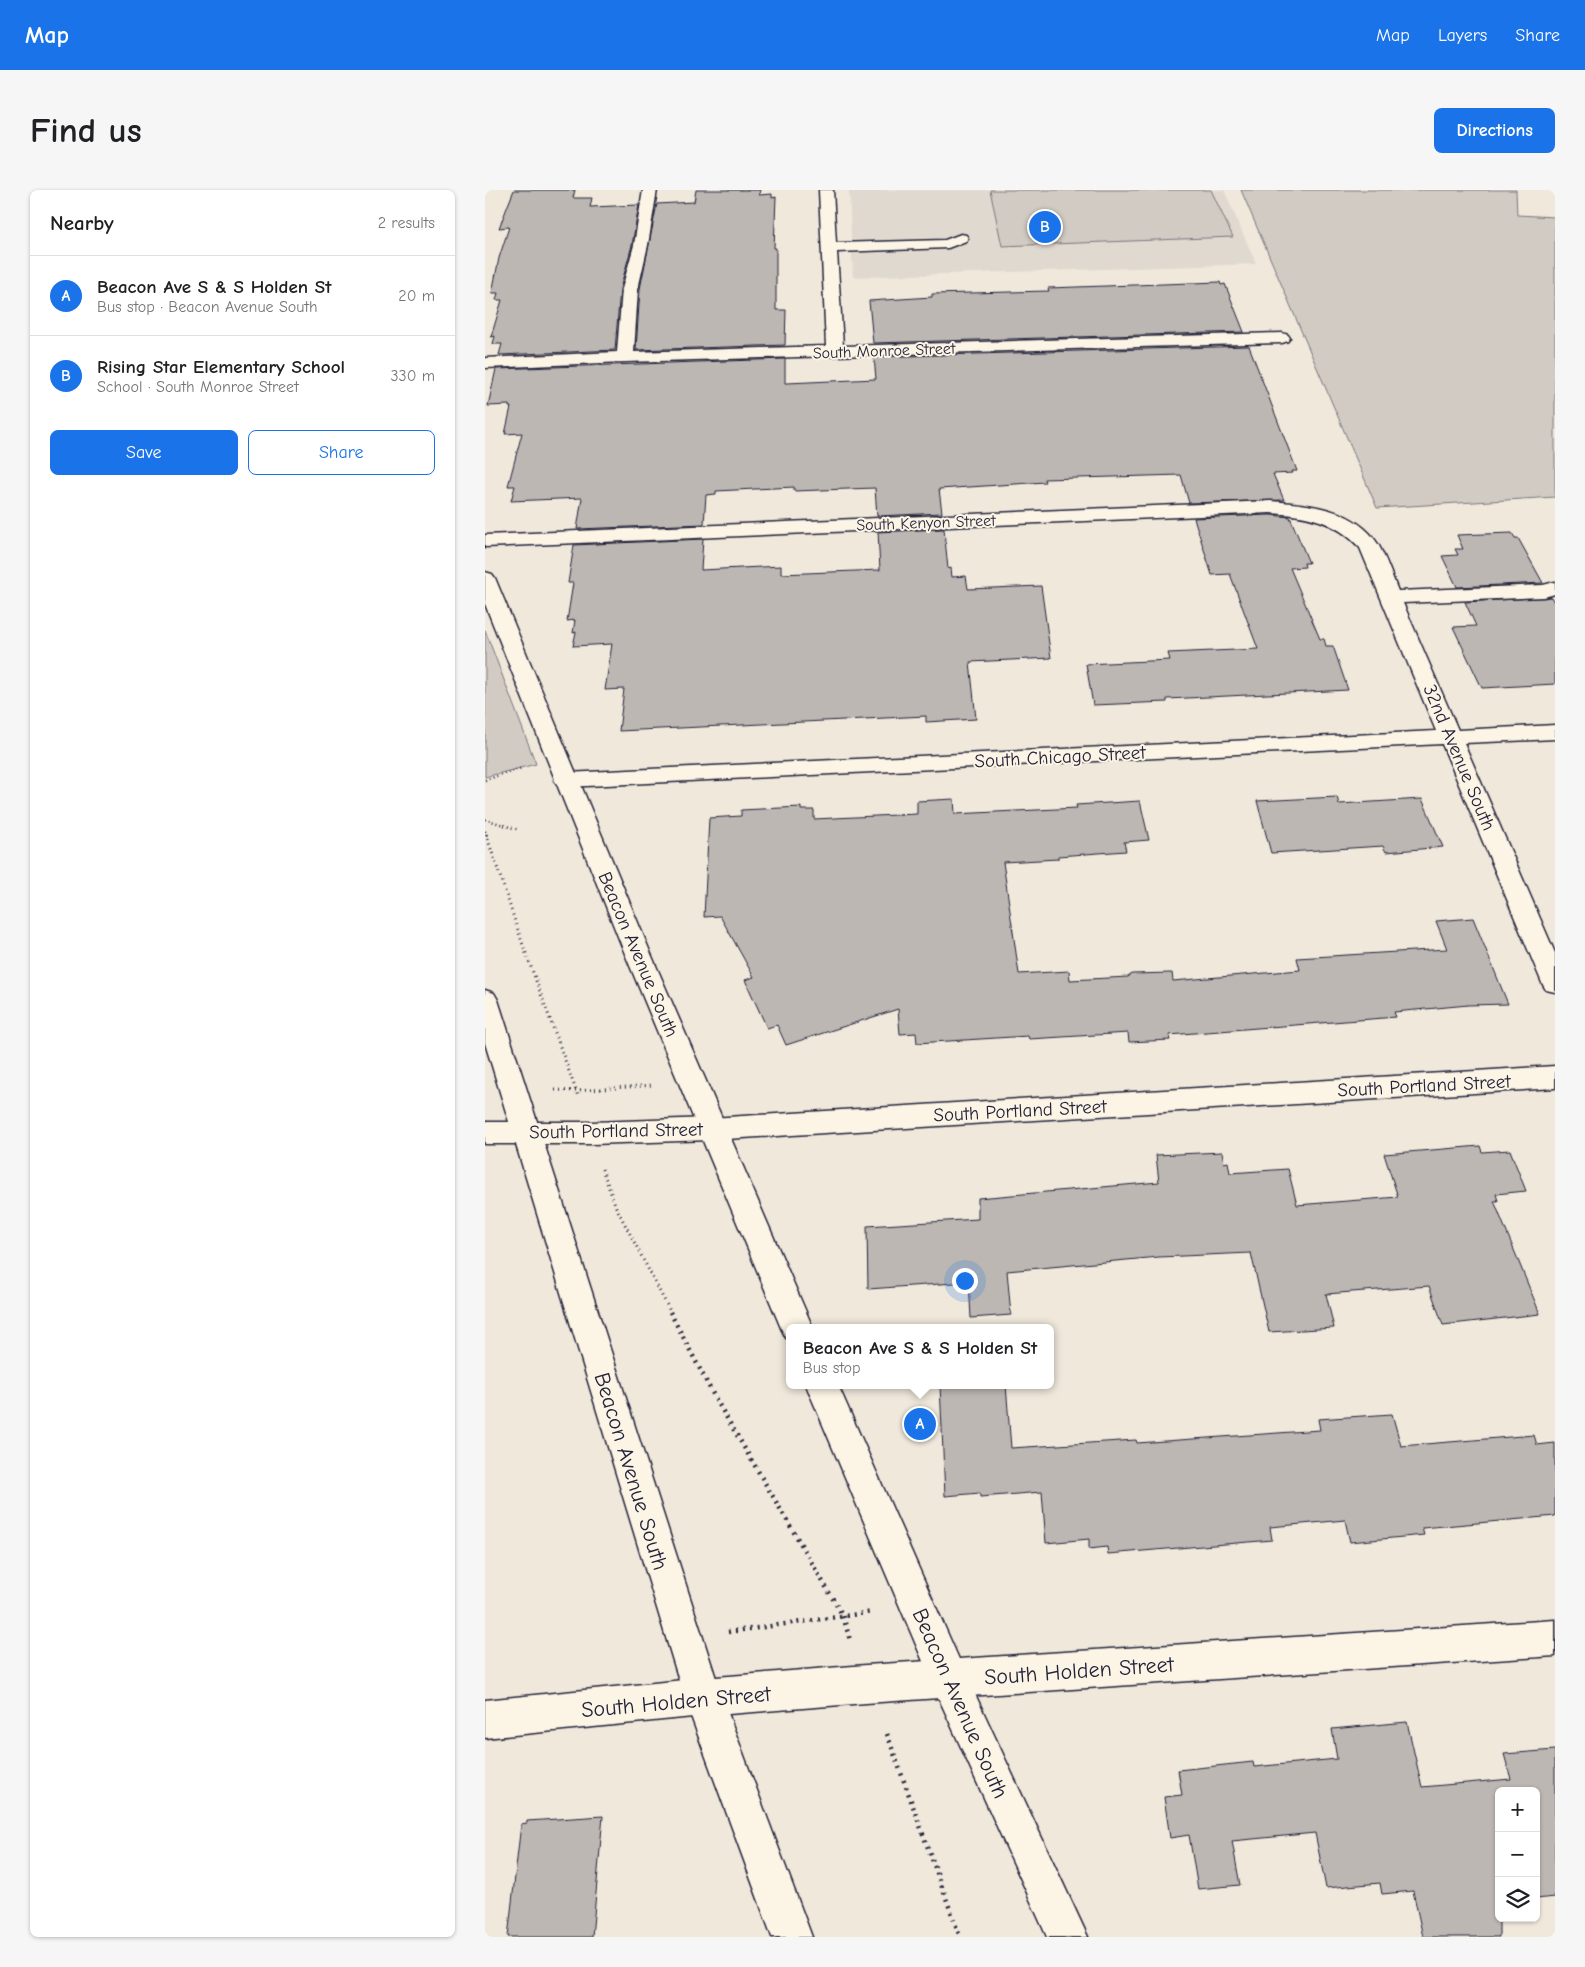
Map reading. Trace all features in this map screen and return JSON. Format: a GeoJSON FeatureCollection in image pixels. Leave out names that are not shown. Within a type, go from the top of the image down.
{"type":"FeatureCollection","features":[{"type":"Feature","properties":{"kind":"street"},"geometry":{"type":"LineString","coordinates":[[625,357],[630,289],[641,245],[650,190]]}},
{"type":"Feature","properties":{"kind":"street"},"geometry":{"type":"LineString","coordinates":[[827,190],[835,352]]}},
{"type":"Feature","properties":{"kind":"street"},"geometry":{"type":"LineString","coordinates":[[830,248],[947,244],[961,238]]}},
{"type":"Feature","properties":{"kind":"street","name":"South Monroe Street"},"geometry":{"type":"LineString","coordinates":[[485,363],[625,357],[1282,338]]}},
{"type":"Feature","properties":{"kind":"street","name":"South Kenyon Street"},"geometry":{"type":"LineString","coordinates":[[485,541],[1270,507],[1297,508],[1320,512],[1336,518],[1360,534]]}},
{"type":"Feature","properties":{"kind":"street","name":"32nd Avenue South"},"geometry":{"type":"LineString","coordinates":[[1360,534],[1369,546],[1555,983]]}},
{"type":"Feature","properties":{"kind":"street","name":"Beacon Avenue South"},"geometry":{"type":"LineString","coordinates":[[485,578],[565,780],[711,1129],[795,1324]]}},
{"type":"Feature","properties":{"kind":"street"},"geometry":{"type":"LineString","coordinates":[[1391,597],[1544,591],[1555,588]]}},
{"type":"Feature","properties":{"kind":"street","name":"South Chicago Street"},"geometry":{"type":"LineString","coordinates":[[565,780],[1555,732]]}},
{"type":"Feature","properties":{"kind":"street","name":"Beacon Avenue South"},"geometry":{"type":"LineString","coordinates":[[485,1000],[703,1697],[792,1937]]}},
{"type":"Feature","properties":{"kind":"street","name":"South Portland Street"},"geometry":{"type":"LineString","coordinates":[[485,1133],[592,1133],[711,1129],[1555,1077]]}},
{"type":"Feature","properties":{"kind":"street","name":"Beacon Avenue South"},"geometry":{"type":"LineString","coordinates":[[824,1389],[949,1679],[1068,1937]]}},
{"type":"Feature","properties":{"kind":"street","name":"South Holden Street"},"geometry":{"type":"LineString","coordinates":[[485,1719],[703,1697],[1555,1638]]}},
{"type":"Feature","properties":{"kind":"path"},"geometry":{"type":"LineString","coordinates":[[485,780],[523,768]]}},
{"type":"Feature","properties":{"kind":"path"},"geometry":{"type":"LineString","coordinates":[[485,819],[519,830]]}},
{"type":"Feature","properties":{"kind":"path"},"geometry":{"type":"LineString","coordinates":[[485,831],[523,945],[579,1099]]}},
{"type":"Feature","properties":{"kind":"path"},"geometry":{"type":"LineString","coordinates":[[551,1090],[576,1091],[652,1085],[660,1082]]}},
{"type":"Feature","properties":{"kind":"path"},"geometry":{"type":"LineString","coordinates":[[599,1161],[615,1207],[714,1396],[843,1616],[853,1650]]}},
{"type":"Feature","properties":{"kind":"path"},"geometry":{"type":"LineString","coordinates":[[729,1632],[879,1611]]}},
{"type":"Feature","properties":{"kind":"path"},"geometry":{"type":"LineString","coordinates":[[887,1734],[961,1937]]}},
{"type":"Feature","properties":{"kind":"shaded area"},"geometry":{"type":"Polygon","coordinates":[[[849,190],[1224,190],[1256,264],[853,277],[849,190]]]}},
{"type":"Feature","properties":{"kind":"shaded area"},"geometry":{"type":"Polygon","coordinates":[[[990,190],[1211,190],[1233,237],[1002,246],[990,190]]]}},
{"type":"Feature","properties":{"kind":"shaded area"},"geometry":{"type":"Polygon","coordinates":[[[1241,190],[1516,190],[1517,215],[1555,217],[1555,497],[1377,508],[1241,190]]]}},
{"type":"Feature","properties":{"kind":"shaded area"},"geometry":{"type":"Polygon","coordinates":[[[485,630],[536,764],[485,777],[485,630]]]}},
{"type":"Feature","properties":{"kind":"building"},"geometry":{"type":"Polygon","coordinates":[[[514,190],[575,190],[573,198],[592,198],[590,207],[639,205],[632,245],[620,289],[615,350],[499,355],[502,344],[493,344],[495,336],[491,337],[502,300],[496,300],[498,293],[492,293],[499,258],[509,227],[499,228],[514,190]]]}},
{"type":"Feature","properties":{"kind":"building"},"geometry":{"type":"Polygon","coordinates":[[[696,190],[760,190],[759,195],[772,194],[772,198],[776,197],[774,248],[776,248],[776,310],[786,310],[785,345],[636,350],[640,289],[657,204],[694,202],[696,190]]]}},
{"type":"Feature","properties":{"kind":"building"},"geometry":{"type":"Polygon","coordinates":[[[1220,282],[1221,285],[1225,284],[1244,332],[873,343],[869,301],[932,297],[932,294],[1049,291],[1048,288],[1220,282]]]}},
{"type":"Feature","properties":{"kind":"building"},"geometry":{"type":"Polygon","coordinates":[[[1249,346],[1297,471],[1273,474],[1284,500],[1189,503],[1181,475],[1044,479],[1045,482],[939,489],[942,513],[877,516],[875,488],[794,491],[794,487],[716,491],[716,494],[706,495],[704,524],[577,529],[582,498],[511,501],[515,486],[508,486],[522,433],[505,434],[511,407],[509,405],[488,406],[496,369],[785,359],[785,383],[787,383],[876,379],[874,357],[1249,346]]]}},
{"type":"Feature","properties":{"kind":"building"},"geometry":{"type":"Polygon","coordinates":[[[1270,515],[1290,517],[1309,563],[1304,563],[1305,567],[1290,568],[1320,639],[1324,639],[1326,646],[1333,646],[1348,690],[1167,699],[1167,702],[1093,705],[1086,664],[1170,660],[1168,653],[1258,649],[1230,574],[1212,575],[1194,518],[1270,515]]]}},
{"type":"Feature","properties":{"kind":"building"},"geometry":{"type":"Polygon","coordinates":[[[944,529],[948,569],[951,568],[952,577],[966,576],[968,589],[1041,586],[1051,658],[970,662],[976,719],[926,722],[926,716],[619,731],[624,689],[605,690],[612,644],[573,646],[576,632],[573,633],[575,620],[567,621],[573,583],[568,583],[574,545],[703,539],[701,570],[781,566],[781,574],[880,570],[878,532],[944,529]]]}},
{"type":"Feature","properties":{"kind":"building"},"geometry":{"type":"Polygon","coordinates":[[[1512,533],[1515,538],[1518,538],[1543,583],[1457,587],[1442,556],[1458,555],[1455,549],[1463,549],[1457,535],[1512,533]]]}},
{"type":"Feature","properties":{"kind":"building"},"geometry":{"type":"Polygon","coordinates":[[[1551,597],[1555,604],[1555,684],[1482,688],[1453,627],[1476,626],[1465,602],[1551,597]]]}},
{"type":"Feature","properties":{"kind":"building"},"geometry":{"type":"Polygon","coordinates":[[[1337,797],[1339,804],[1422,799],[1443,847],[1386,852],[1383,846],[1271,853],[1257,801],[1337,797]]]}},
{"type":"Feature","properties":{"kind":"building"},"geometry":{"type":"Polygon","coordinates":[[[954,799],[955,814],[1077,808],[1076,805],[1140,801],[1149,840],[1124,842],[1126,851],[1058,856],[1058,859],[1003,862],[1019,974],[1069,971],[1070,980],[1128,977],[1132,974],[1172,973],[1173,981],[1300,970],[1297,958],[1447,949],[1436,921],[1473,918],[1508,1004],[1468,1005],[1394,1012],[1396,1017],[1169,1035],[1170,1040],[1129,1042],[1128,1033],[1029,1039],[1028,1036],[917,1043],[916,1033],[900,1034],[898,1009],[786,1045],[777,1025],[767,1028],[745,980],[754,977],[720,916],[704,917],[709,818],[741,816],[741,810],[801,807],[801,810],[814,810],[814,819],[917,814],[917,801],[954,799]]]}},
{"type":"Feature","properties":{"kind":"building"},"geometry":{"type":"Polygon","coordinates":[[[1480,1146],[1482,1152],[1510,1150],[1526,1191],[1496,1194],[1498,1201],[1494,1201],[1540,1314],[1443,1325],[1429,1286],[1326,1294],[1334,1328],[1269,1332],[1251,1253],[1159,1257],[1007,1271],[1011,1315],[971,1318],[969,1282],[868,1289],[867,1226],[978,1219],[978,1198],[1159,1182],[1156,1155],[1222,1152],[1224,1163],[1228,1162],[1230,1173],[1288,1169],[1297,1205],[1398,1197],[1384,1154],[1480,1146]]]}},
{"type":"Feature","properties":{"kind":"building"},"geometry":{"type":"Polygon","coordinates":[[[940,1389],[1006,1389],[1011,1448],[1136,1440],[1137,1443],[1320,1430],[1318,1419],[1392,1414],[1401,1446],[1534,1435],[1537,1445],[1555,1443],[1555,1516],[1422,1528],[1424,1535],[1350,1542],[1345,1520],[1270,1527],[1272,1540],[1108,1554],[1107,1547],[1089,1549],[1089,1539],[1046,1543],[1042,1492],[980,1497],[980,1493],[945,1496],[940,1389]]]}},
{"type":"Feature","properties":{"kind":"building"},"geometry":{"type":"Polygon","coordinates":[[[1407,1722],[1422,1787],[1511,1779],[1504,1754],[1555,1750],[1555,1897],[1540,1899],[1540,1787],[1495,1787],[1495,1922],[1499,1922],[1499,1937],[1423,1937],[1413,1891],[1382,1894],[1380,1883],[1326,1888],[1315,1833],[1232,1841],[1240,1885],[1198,1889],[1189,1835],[1170,1838],[1164,1797],[1182,1795],[1178,1770],[1253,1762],[1254,1767],[1337,1759],[1332,1729],[1407,1722]]]}},
{"type":"Feature","properties":{"kind":"building"},"geometry":{"type":"Polygon","coordinates":[[[603,1816],[592,1937],[508,1937],[521,1824],[527,1823],[527,1821],[603,1816]]]}},
{"type":"Feature","properties":{"kind":"place","name":"Rising Star Elementary School"},"geometry":{"type":"Point","coordinates":[1045,227]}},
{"type":"Feature","properties":{"kind":"place","name":"Beacon Ave S & S Holden St"},"geometry":{"type":"Point","coordinates":[920,1424]}}]}
